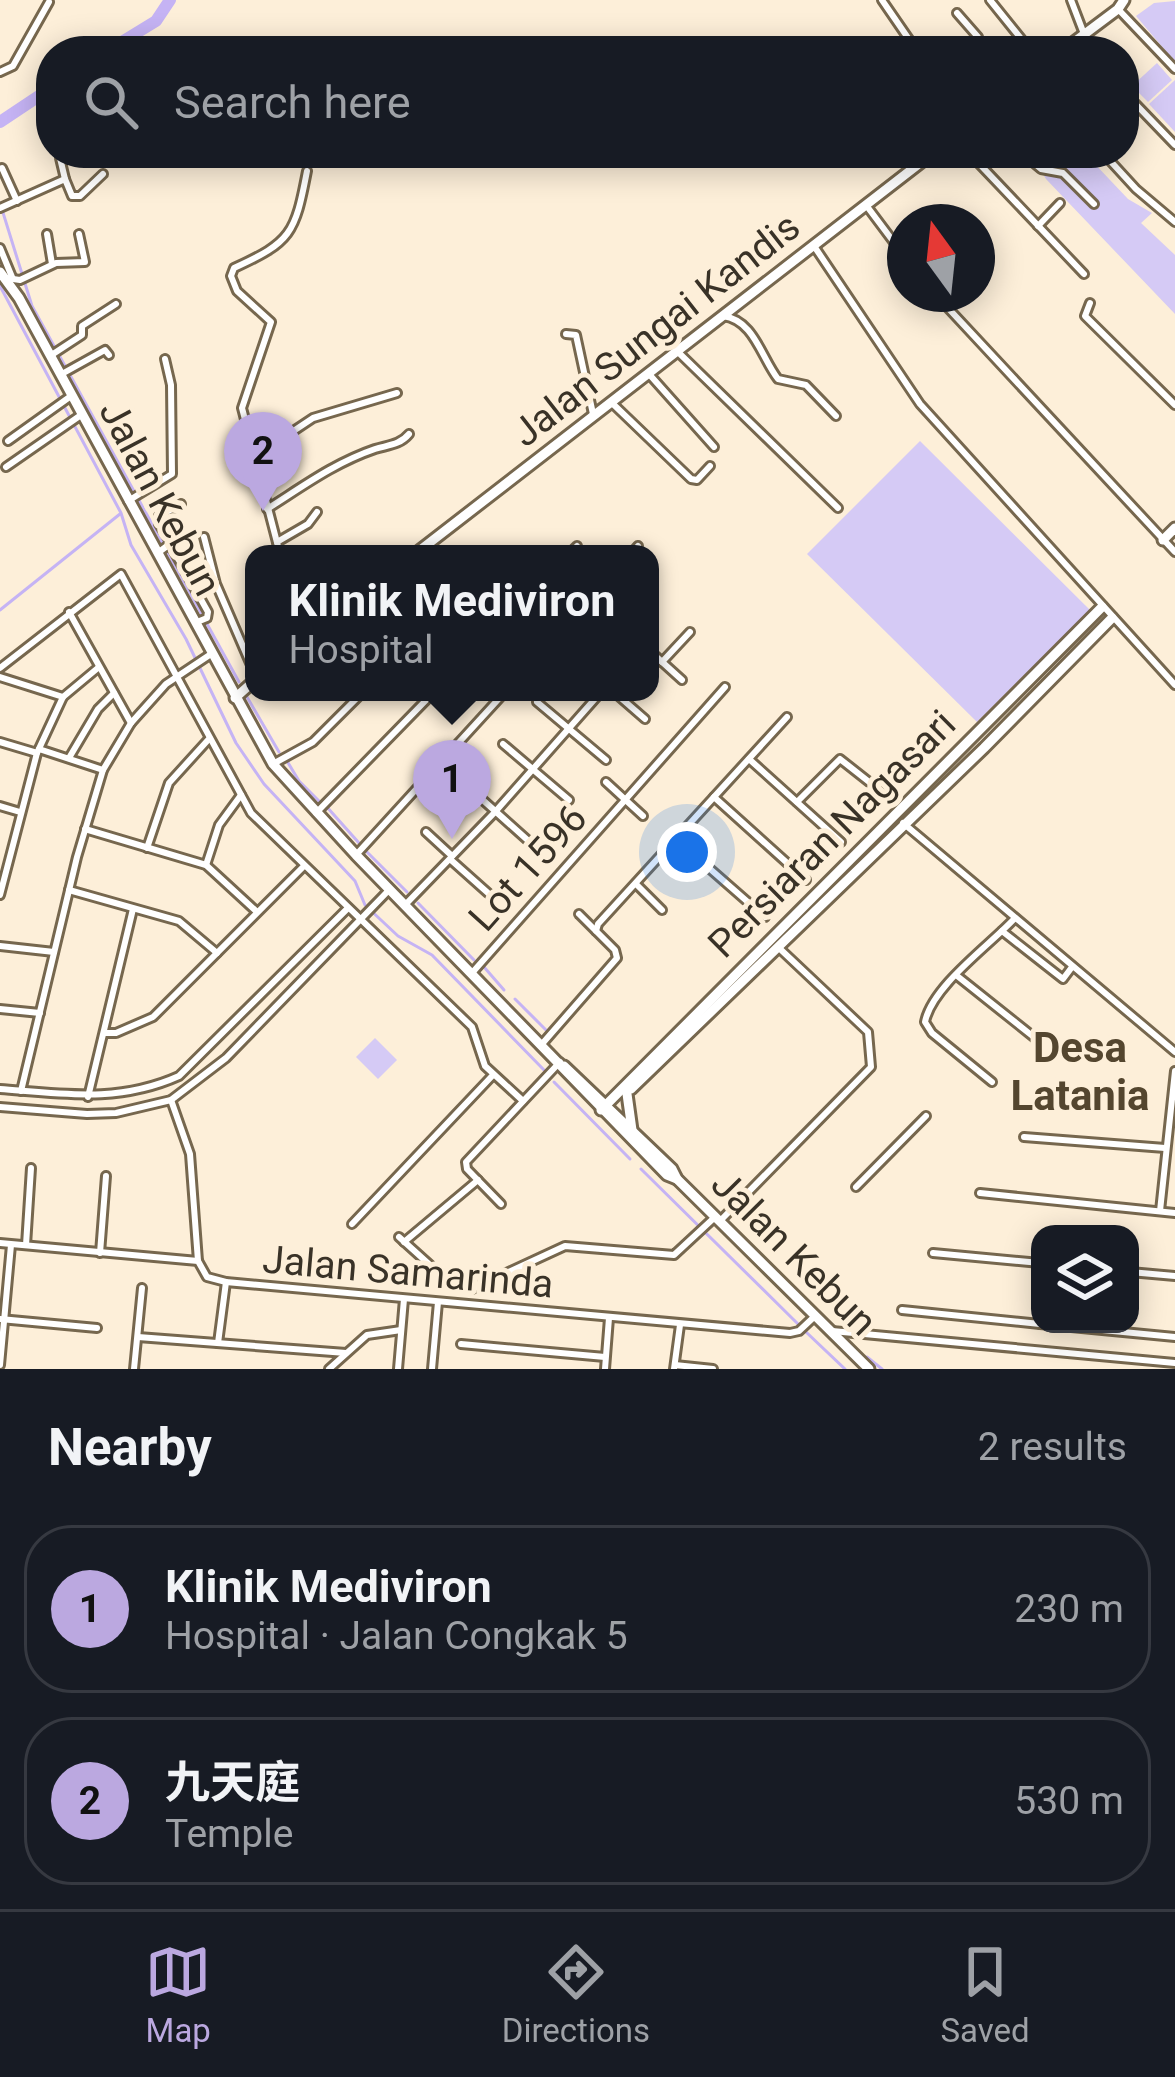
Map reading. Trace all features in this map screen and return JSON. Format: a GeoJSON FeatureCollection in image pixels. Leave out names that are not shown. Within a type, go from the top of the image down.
{"type":"FeatureCollection","features":[{"type":"Feature","properties":{"kind":"street"},"geometry":{"type":"LineString","coordinates":[[882,0],[907,36]]}},
{"type":"Feature","properties":{"kind":"street"},"geometry":{"type":"LineString","coordinates":[[990,0],[1019,36]]}},
{"type":"Feature","properties":{"kind":"street"},"geometry":{"type":"LineString","coordinates":[[1071,0],[1080,36]]}},
{"type":"Feature","properties":{"kind":"street"},"geometry":{"type":"LineString","coordinates":[[0,72],[13,66],[49,2]]}},
{"type":"Feature","properties":{"kind":"street"},"geometry":{"type":"LineString","coordinates":[[1081,36],[1121,5],[1175,69]]}},
{"type":"Feature","properties":{"kind":"street"},"geometry":{"type":"LineString","coordinates":[[957,13],[976,36]]}},
{"type":"Feature","properties":{"kind":"street"},"geometry":{"type":"LineString","coordinates":[[1139,108],[1175,145]]}},
{"type":"Feature","properties":{"kind":"street"},"geometry":{"type":"LineString","coordinates":[[2,168],[17,201]]}},
{"type":"Feature","properties":{"kind":"street"},"geometry":{"type":"LineString","coordinates":[[62,168],[76,197],[103,174]]}},
{"type":"Feature","properties":{"kind":"street","name":"Jalan Sungai Kandis"},"geometry":{"type":"LineString","coordinates":[[427,545],[911,168]]}},
{"type":"Feature","properties":{"kind":"street"},"geometry":{"type":"LineString","coordinates":[[983,168],[1084,274]]}},
{"type":"Feature","properties":{"kind":"street"},"geometry":{"type":"LineString","coordinates":[[1040,168],[1063,173],[1094,204]]}},
{"type":"Feature","properties":{"kind":"street"},"geometry":{"type":"LineString","coordinates":[[1116,168],[1175,221]]}},
{"type":"Feature","properties":{"kind":"street"},"geometry":{"type":"LineString","coordinates":[[278,545],[243,401],[271,322],[237,291],[231,276],[234,268],[268,254],[286,240],[307,171]]}},
{"type":"Feature","properties":{"kind":"street"},"geometry":{"type":"LineString","coordinates":[[2,207],[65,179]]}},
{"type":"Feature","properties":{"kind":"street"},"geometry":{"type":"LineString","coordinates":[[1038,226],[1060,202]]}},
{"type":"Feature","properties":{"kind":"street"},"geometry":{"type":"LineString","coordinates":[[866,206],[887,233]]}},
{"type":"Feature","properties":{"kind":"street"},"geometry":{"type":"LineString","coordinates":[[47,234],[52,265]]}},
{"type":"Feature","properties":{"kind":"street"},"geometry":{"type":"LineString","coordinates":[[0,248],[12,277],[52,265],[85,262],[79,234]]}},
{"type":"Feature","properties":{"kind":"street"},"geometry":{"type":"LineString","coordinates":[[814,246],[907,388],[1175,685]]}},
{"type":"Feature","properties":{"kind":"street","name":"Jalan Kebun"},"geometry":{"type":"LineString","coordinates":[[12,277],[64,372],[64,400],[74,419],[134,498],[202,620],[201,659],[235,698],[273,764],[389,890],[869,1369]]}},
{"type":"Feature","properties":{"kind":"street"},"geometry":{"type":"LineString","coordinates":[[1090,303],[1085,316],[1175,405]]}},
{"type":"Feature","properties":{"kind":"street"},"geometry":{"type":"LineString","coordinates":[[54,354],[82,335],[82,326],[89,320],[116,304]]}},
{"type":"Feature","properties":{"kind":"street"},"geometry":{"type":"LineString","coordinates":[[952,312],[1175,552]]}},
{"type":"Feature","properties":{"kind":"street"},"geometry":{"type":"LineString","coordinates":[[723,316],[736,318],[755,339],[778,379],[806,385],[836,416]]}},
{"type":"Feature","properties":{"kind":"street"},"geometry":{"type":"LineString","coordinates":[[566,334],[576,335],[593,417]]}},
{"type":"Feature","properties":{"kind":"street"},"geometry":{"type":"LineString","coordinates":[[64,372],[105,350],[109,355]]}},
{"type":"Feature","properties":{"kind":"street"},"geometry":{"type":"LineString","coordinates":[[678,352],[838,508]]}},
{"type":"Feature","properties":{"kind":"street"},"geometry":{"type":"LineString","coordinates":[[134,498],[172,474],[171,385],[165,358]]}},
{"type":"Feature","properties":{"kind":"street"},"geometry":{"type":"LineString","coordinates":[[650,374],[714,447]]}},
{"type":"Feature","properties":{"kind":"street"},"geometry":{"type":"LineString","coordinates":[[256,456],[313,418],[397,393]]}},
{"type":"Feature","properties":{"kind":"street"},"geometry":{"type":"LineString","coordinates":[[8,441],[64,400]]}},
{"type":"Feature","properties":{"kind":"street"},"geometry":{"type":"LineString","coordinates":[[612,404],[691,479],[697,480],[710,466]]}},
{"type":"Feature","properties":{"kind":"street"},"geometry":{"type":"LineString","coordinates":[[6,467],[74,419]]}},
{"type":"Feature","properties":{"kind":"street"},"geometry":{"type":"LineString","coordinates":[[267,509],[314,476],[403,442],[409,434]]}},
{"type":"Feature","properties":{"kind":"street"},"geometry":{"type":"LineString","coordinates":[[181,504],[159,516],[165,549],[206,605],[202,620]]}},
{"type":"Feature","properties":{"kind":"street"},"geometry":{"type":"LineString","coordinates":[[277,542],[308,524],[317,512]]}},
{"type":"Feature","properties":{"kind":"street"},"geometry":{"type":"LineString","coordinates":[[1163,540],[1175,528]]}},
{"type":"Feature","properties":{"kind":"street"},"geometry":{"type":"LineString","coordinates":[[204,537],[216,584],[245,651]]}},
{"type":"Feature","properties":{"kind":"street"},"geometry":{"type":"LineString","coordinates":[[63,697],[0,673],[121,574],[250,813],[472,1027],[482,1060],[523,1101]]}},
{"type":"Feature","properties":{"kind":"street","name":"Persiaran Nagasari"},"geometry":{"type":"LineString","coordinates":[[606,1110],[1102,607]]}},
{"type":"Feature","properties":{"kind":"street"},"geometry":{"type":"LineString","coordinates":[[69,612],[131,722]]}},
{"type":"Feature","properties":{"kind":"street","name":"Persiaran Nagasari"},"geometry":{"type":"LineString","coordinates":[[774,942],[984,748],[1112,618]]}},
{"type":"Feature","properties":{"kind":"street"},"geometry":{"type":"LineString","coordinates":[[1087,622],[1099,620],[1099,632]]}},
{"type":"Feature","properties":{"kind":"street"},"geometry":{"type":"LineString","coordinates":[[662,662],[690,632]]}},
{"type":"Feature","properties":{"kind":"street"},"geometry":{"type":"LineString","coordinates":[[21,1090],[84,829],[103,770],[131,722],[176,676],[201,659]]}},
{"type":"Feature","properties":{"kind":"street"},"geometry":{"type":"LineString","coordinates":[[659,659],[682,680]]}},
{"type":"Feature","properties":{"kind":"street"},"geometry":{"type":"LineString","coordinates":[[0,895],[38,751],[63,697],[99,668]]}},
{"type":"Feature","properties":{"kind":"street","name":"Lot 1596"},"geometry":{"type":"LineString","coordinates":[[472,973],[725,687]]}},
{"type":"Feature","properties":{"kind":"street"},"geometry":{"type":"LineString","coordinates":[[235,698],[245,689]]}},
{"type":"Feature","properties":{"kind":"street"},"geometry":{"type":"LineString","coordinates":[[69,758],[98,709],[114,693]]}},
{"type":"Feature","properties":{"kind":"street"},"geometry":{"type":"LineString","coordinates":[[273,764],[313,742],[355,701]]}},
{"type":"Feature","properties":{"kind":"street"},"geometry":{"type":"LineString","coordinates":[[316,813],[425,701]]}},
{"type":"Feature","properties":{"kind":"street"},"geometry":{"type":"LineString","coordinates":[[356,855],[497,701]]}},
{"type":"Feature","properties":{"kind":"street"},"geometry":{"type":"LineString","coordinates":[[405,905],[594,701]]}},
{"type":"Feature","properties":{"kind":"street"},"geometry":{"type":"LineString","coordinates":[[624,701],[645,719]]}},
{"type":"Feature","properties":{"kind":"street"},"geometry":{"type":"LineString","coordinates":[[537,702],[607,760]]}},
{"type":"Feature","properties":{"kind":"street"},"geometry":{"type":"LineString","coordinates":[[596,932],[598,924],[787,717]]}},
{"type":"Feature","properties":{"kind":"street"},"geometry":{"type":"LineString","coordinates":[[148,848],[170,783],[208,740]]}},
{"type":"Feature","properties":{"kind":"street"},"geometry":{"type":"LineString","coordinates":[[0,742],[103,770]]}},
{"type":"Feature","properties":{"kind":"street"},"geometry":{"type":"LineString","coordinates":[[503,744],[569,800]]}},
{"type":"Feature","properties":{"kind":"street"},"geometry":{"type":"LineString","coordinates":[[749,759],[841,842]]}},
{"type":"Feature","properties":{"kind":"street"},"geometry":{"type":"LineString","coordinates":[[796,802],[841,759],[892,800]]}},
{"type":"Feature","properties":{"kind":"street"},"geometry":{"type":"LineString","coordinates":[[607,782],[643,816]]}},
{"type":"Feature","properties":{"kind":"street"},"geometry":{"type":"LineString","coordinates":[[465,784],[533,845]]}},
{"type":"Feature","properties":{"kind":"street"},"geometry":{"type":"LineString","coordinates":[[206,865],[219,825],[241,795]]}},
{"type":"Feature","properties":{"kind":"street"},"geometry":{"type":"LineString","coordinates":[[714,797],[806,880]]}},
{"type":"Feature","properties":{"kind":"street"},"geometry":{"type":"LineString","coordinates":[[0,806],[20,812]]}},
{"type":"Feature","properties":{"kind":"street"},"geometry":{"type":"LineString","coordinates":[[903,823],[1175,1052]]}},
{"type":"Feature","properties":{"kind":"street"},"geometry":{"type":"LineString","coordinates":[[84,829],[206,865],[256,911]]}},
{"type":"Feature","properties":{"kind":"street"},"geometry":{"type":"LineString","coordinates":[[426,832],[488,893]]}},
{"type":"Feature","properties":{"kind":"street"},"geometry":{"type":"LineString","coordinates":[[677,840],[765,917]]}},
{"type":"Feature","properties":{"kind":"street"},"geometry":{"type":"LineString","coordinates":[[104,1033],[116,1033],[153,1017],[303,868]]}},
{"type":"Feature","properties":{"kind":"street"},"geometry":{"type":"LineString","coordinates":[[636,884],[662,910]]}},
{"type":"Feature","properties":{"kind":"street"},"geometry":{"type":"LineString","coordinates":[[69,890],[179,921],[217,952]]}},
{"type":"Feature","properties":{"kind":"street"},"geometry":{"type":"LineString","coordinates":[[0,1108],[101,1114],[171,1100],[226,1058],[389,890]]}},
{"type":"Feature","properties":{"kind":"street"},"geometry":{"type":"LineString","coordinates":[[88,1097],[133,909]]}},
{"type":"Feature","properties":{"kind":"street"},"geometry":{"type":"LineString","coordinates":[[0,1089],[88,1097],[152,1088],[179,1076],[347,910]]}},
{"type":"Feature","properties":{"kind":"street"},"geometry":{"type":"LineString","coordinates":[[542,1044],[617,958],[579,914]]}},
{"type":"Feature","properties":{"kind":"street"},"geometry":{"type":"LineString","coordinates":[[992,1082],[932,1033],[927,1011],[956,975],[1015,918]]}},
{"type":"Feature","properties":{"kind":"street"},"geometry":{"type":"LineString","coordinates":[[1002,932],[1063,979],[1072,966]]}},
{"type":"Feature","properties":{"kind":"street"},"geometry":{"type":"LineString","coordinates":[[472,1289],[565,1246],[670,1256],[717,1219],[871,1067],[868,1032],[774,942]]}},
{"type":"Feature","properties":{"kind":"street"},"geometry":{"type":"LineString","coordinates":[[0,946],[54,952]]}},
{"type":"Feature","properties":{"kind":"street"},"geometry":{"type":"LineString","coordinates":[[956,975],[1034,1038]]}},
{"type":"Feature","properties":{"kind":"street"},"geometry":{"type":"LineString","coordinates":[[0,1009],[40,1013]]}},
{"type":"Feature","properties":{"kind":"street"},"geometry":{"type":"LineString","coordinates":[[501,1204],[466,1164],[562,1064]]}},
{"type":"Feature","properties":{"kind":"street","name":"Jalan Kebun"},"geometry":{"type":"LineString","coordinates":[[562,1064],[667,1175],[677,1179]]}},
{"type":"Feature","properties":{"kind":"street"},"geometry":{"type":"LineString","coordinates":[[1160,1211],[1175,1071]]}},
{"type":"Feature","properties":{"kind":"street"},"geometry":{"type":"LineString","coordinates":[[352,1223],[493,1075]]}},
{"type":"Feature","properties":{"kind":"street"},"geometry":{"type":"LineString","coordinates":[[591,1088],[602,1094],[624,1092],[632,1130]]}},
{"type":"Feature","properties":{"kind":"street"},"geometry":{"type":"LineString","coordinates":[[0,1244],[198,1261],[190,1154],[171,1100]]}},
{"type":"Feature","properties":{"kind":"street"},"geometry":{"type":"LineString","coordinates":[[856,1187],[926,1117]]}},
{"type":"Feature","properties":{"kind":"street"},"geometry":{"type":"LineString","coordinates":[[1024,1137],[1166,1148]]}},
{"type":"Feature","properties":{"kind":"street"},"geometry":{"type":"LineString","coordinates":[[26,1245],[32,1168]]}},
{"type":"Feature","properties":{"kind":"street"},"geometry":{"type":"LineString","coordinates":[[100,1253],[106,1176]]}},
{"type":"Feature","properties":{"kind":"street"},"geometry":{"type":"LineString","coordinates":[[430,1265],[402,1239],[478,1180]]}},
{"type":"Feature","properties":{"kind":"street"},"geometry":{"type":"LineString","coordinates":[[980,1193],[1175,1213]]}},
{"type":"Feature","properties":{"kind":"street"},"geometry":{"type":"LineString","coordinates":[[0,1365],[11,1245]]}},
{"type":"Feature","properties":{"kind":"street"},"geometry":{"type":"LineString","coordinates":[[933,1253],[1031,1262]]}},
{"type":"Feature","properties":{"kind":"street","name":"Jalan Samarinda"},"geometry":{"type":"LineString","coordinates":[[198,1261],[207,1277],[226,1282],[404,1299],[438,1307],[790,1333],[815,1316]]}},
{"type":"Feature","properties":{"kind":"street"},"geometry":{"type":"LineString","coordinates":[[1139,1273],[1175,1276]]}},
{"type":"Feature","properties":{"kind":"street"},"geometry":{"type":"LineString","coordinates":[[218,1343],[226,1282]]}},
{"type":"Feature","properties":{"kind":"street"},"geometry":{"type":"LineString","coordinates":[[134,1369],[142,1288]]}},
{"type":"Feature","properties":{"kind":"street"},"geometry":{"type":"LineString","coordinates":[[398,1369],[404,1299]]}},
{"type":"Feature","properties":{"kind":"street"},"geometry":{"type":"LineString","coordinates":[[432,1369],[438,1307]]}},
{"type":"Feature","properties":{"kind":"street"},"geometry":{"type":"LineString","coordinates":[[902,1310],[1031,1323]]}},
{"type":"Feature","properties":{"kind":"street"},"geometry":{"type":"LineString","coordinates":[[604,1369],[609,1318]]}},
{"type":"Feature","properties":{"kind":"street"},"geometry":{"type":"LineString","coordinates":[[2,1319],[97,1328]]}},
{"type":"Feature","properties":{"kind":"street"},"geometry":{"type":"LineString","coordinates":[[680,1324],[674,1367],[713,1369]]}},
{"type":"Feature","properties":{"kind":"street"},"geometry":{"type":"LineString","coordinates":[[329,1369],[373,1331],[401,1330]]}},
{"type":"Feature","properties":{"kind":"street"},"geometry":{"type":"LineString","coordinates":[[830,1330],[1175,1363]]}},
{"type":"Feature","properties":{"kind":"street"},"geometry":{"type":"LineString","coordinates":[[1139,1333],[1175,1337]]}},
{"type":"Feature","properties":{"kind":"street"},"geometry":{"type":"LineString","coordinates":[[137,1337],[346,1353]]}},
{"type":"Feature","properties":{"kind":"street","name":"Jalan Samarinda"},"geometry":{"type":"LineString","coordinates":[[461,1344],[605,1357]]}},
{"type":"Feature","properties":{"kind":"shaded area"},"geometry":{"type":"Polygon","coordinates":[[[1175,1],[1175,62],[1136,16],[1154,3],[1175,1]]]}},
{"type":"Feature","properties":{"kind":"shaded area"},"geometry":{"type":"Polygon","coordinates":[[[1157,63],[1172,80],[1148,102],[1139,93],[1139,80],[1157,63]]]}},
{"type":"Feature","properties":{"kind":"shaded area"},"geometry":{"type":"Polygon","coordinates":[[[1175,80],[1175,132],[1149,104],[1175,80]]]}},
{"type":"Feature","properties":{"kind":"shaded area"},"geometry":{"type":"Polygon","coordinates":[[[1040,168],[1099,168],[1128,199],[1152,213],[1141,223],[1175,255],[1175,314],[1040,168]]]}},
{"type":"Feature","properties":{"kind":"shaded area"},"geometry":{"type":"Polygon","coordinates":[[[920,441],[1090,610],[977,722],[807,554],[920,441]]]}},
{"type":"Feature","properties":{"kind":"shaded area"},"geometry":{"type":"Polygon","coordinates":[[[375,1038],[397,1060],[378,1079],[356,1057],[375,1038]]]}},
{"type":"Feature","properties":{"kind":"waterway"},"geometry":{"type":"LineString","coordinates":[[132,36],[156,21],[170,0]]}},
{"type":"Feature","properties":{"kind":"waterway"},"geometry":{"type":"LineString","coordinates":[[0,122],[36,98]]}},
{"type":"Feature","properties":{"kind":"waterway"},"geometry":{"type":"LineString","coordinates":[[0,203],[32,306],[239,682]]}},
{"type":"Feature","properties":{"kind":"waterway"},"geometry":{"type":"LineString","coordinates":[[0,286],[121,513],[131,545],[186,639],[236,743],[264,784],[355,881],[365,905],[398,936],[432,955],[544,1070]]}},
{"type":"Feature","properties":{"kind":"waterway"},"geometry":{"type":"LineString","coordinates":[[0,610],[120,514]]}},
{"type":"Feature","properties":{"kind":"waterway"},"geometry":{"type":"LineString","coordinates":[[249,701],[279,752]]}},
{"type":"Feature","properties":{"kind":"waterway"},"geometry":{"type":"LineString","coordinates":[[287,761],[319,801]]}},
{"type":"Feature","properties":{"kind":"waterway"},"geometry":{"type":"LineString","coordinates":[[326,806],[359,843]]}},
{"type":"Feature","properties":{"kind":"waterway"},"geometry":{"type":"LineString","coordinates":[[365,850],[407,892]]}},
{"type":"Feature","properties":{"kind":"waterway"},"geometry":{"type":"LineString","coordinates":[[418,903],[474,960]]}},
{"type":"Feature","properties":{"kind":"waterway"},"geometry":{"type":"LineString","coordinates":[[484,967],[504,990]]}},
{"type":"Feature","properties":{"kind":"waterway"},"geometry":{"type":"LineString","coordinates":[[515,999],[547,1031]]}},
{"type":"Feature","properties":{"kind":"waterway"},"geometry":{"type":"LineString","coordinates":[[554,1082],[630,1159]]}},
{"type":"Feature","properties":{"kind":"waterway"},"geometry":{"type":"LineString","coordinates":[[641,1169],[799,1325]]}},
{"type":"Feature","properties":{"kind":"waterway"},"geometry":{"type":"LineString","coordinates":[[806,1332],[845,1369]]}},
{"type":"Feature","properties":{"kind":"waterway"},"geometry":{"type":"LineString","coordinates":[[867,1357],[882,1369]]}},
{"type":"Feature","properties":{"kind":"place","name":"九天庭"},"geometry":{"type":"Point","coordinates":[263,511]}},
{"type":"Feature","properties":{"kind":"place","name":"Klinik Mediviron"},"geometry":{"type":"Point","coordinates":[452,839]}},
{"type":"Feature","properties":{"kind":"district","name":"Desa Latania"},"geometry":{"type":"Point","coordinates":[1080,1071]}}]}
